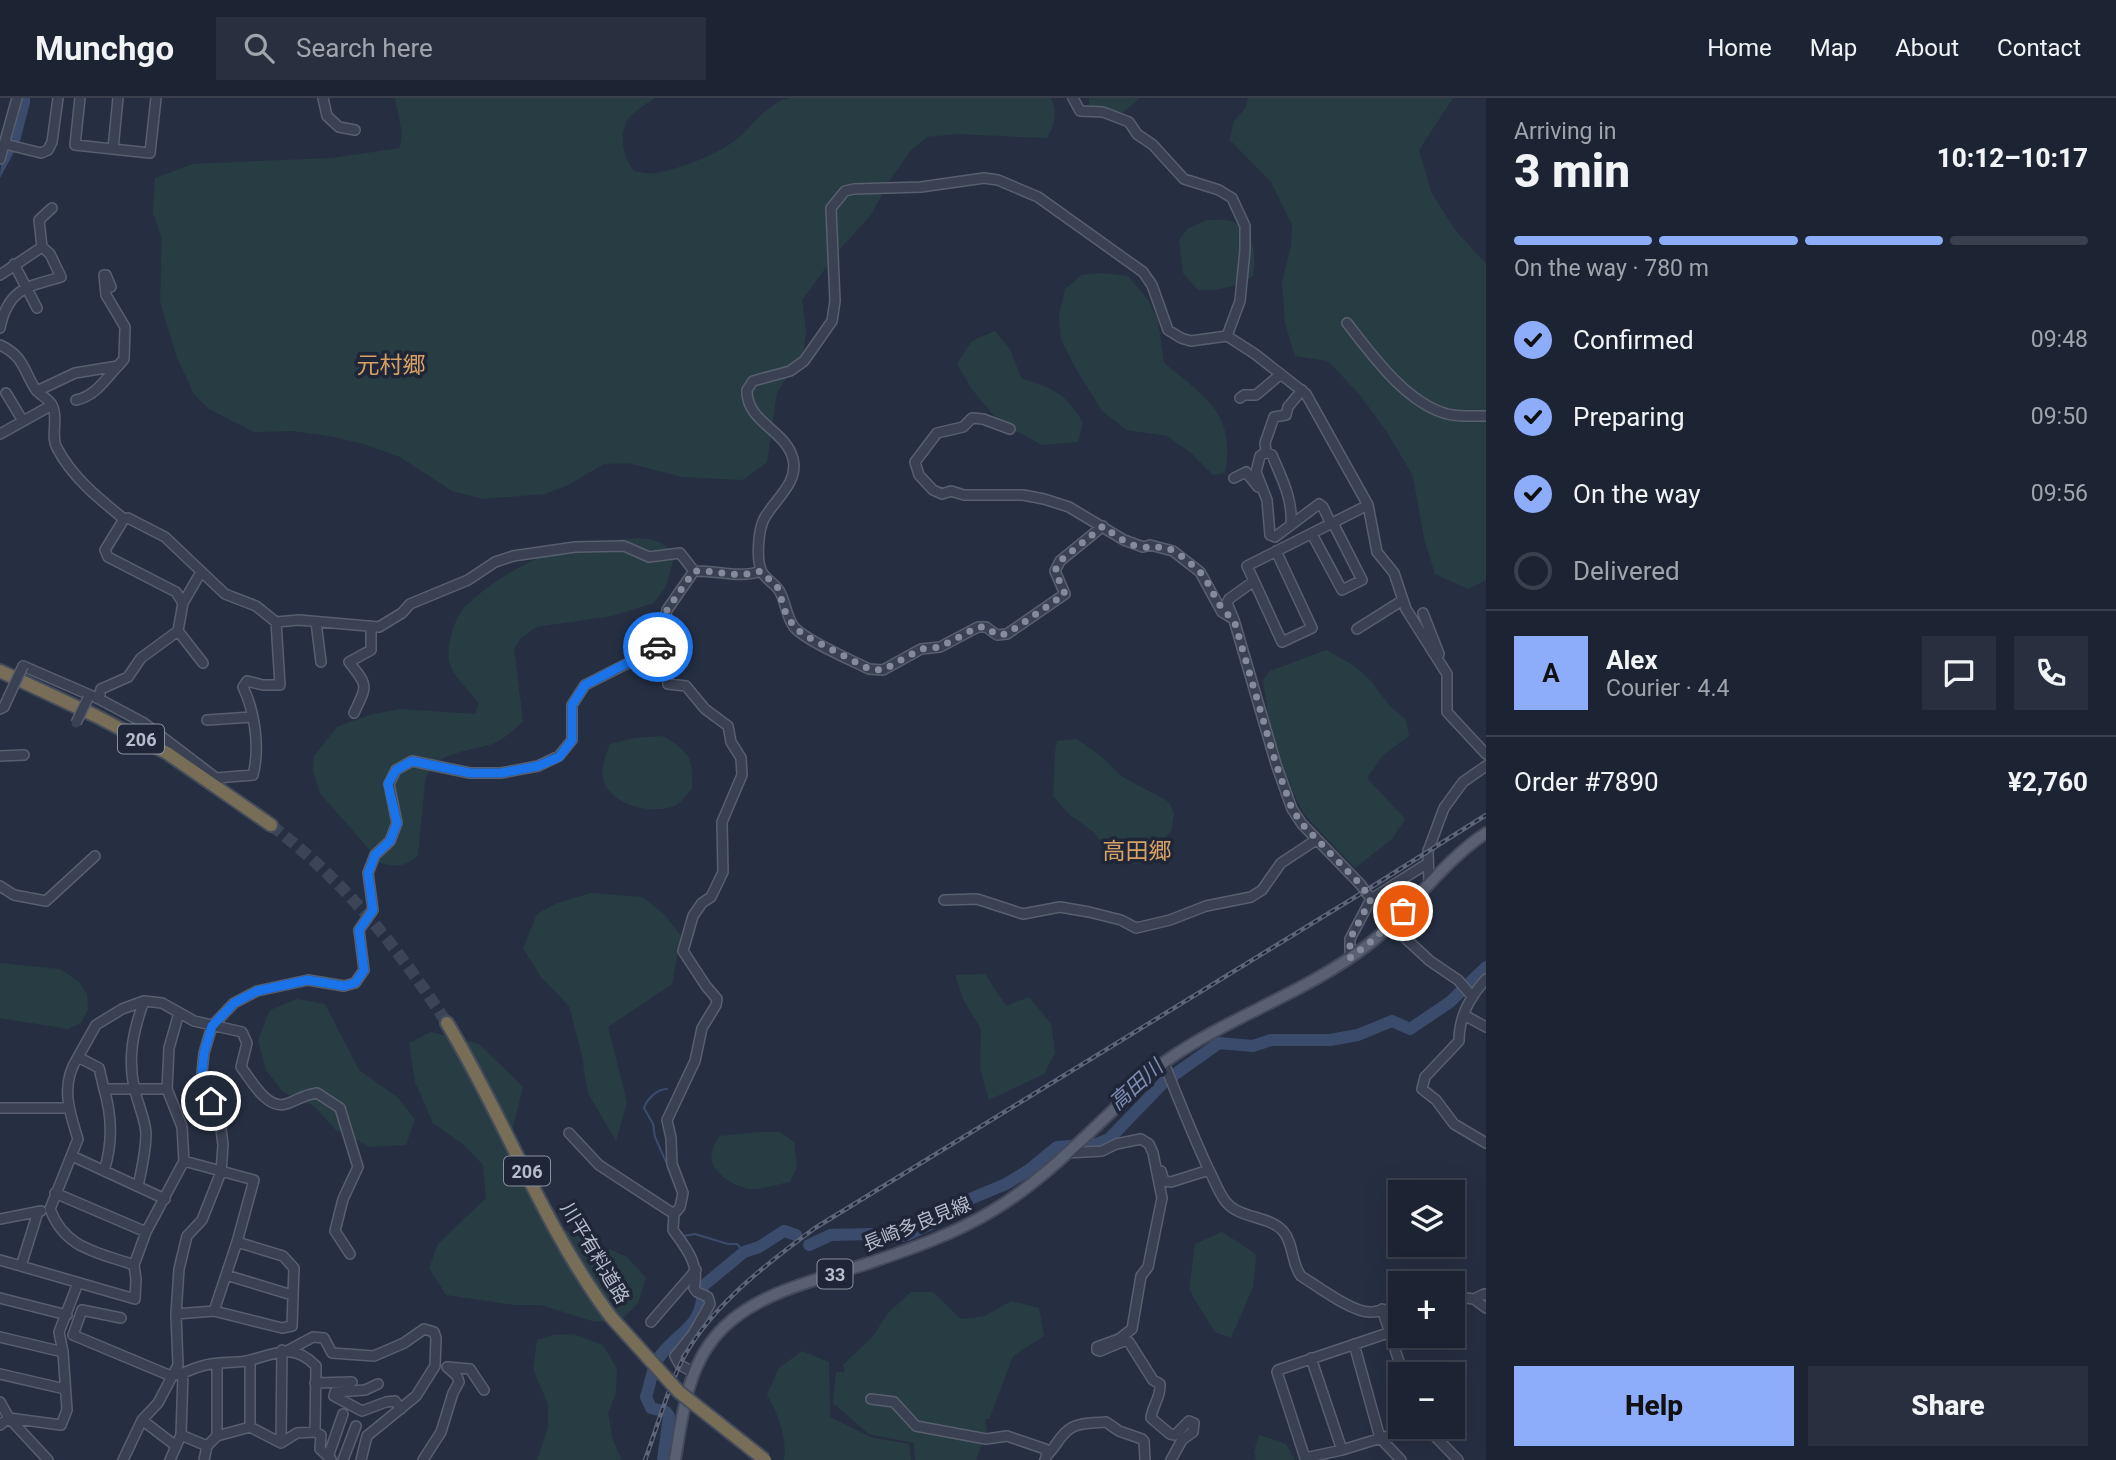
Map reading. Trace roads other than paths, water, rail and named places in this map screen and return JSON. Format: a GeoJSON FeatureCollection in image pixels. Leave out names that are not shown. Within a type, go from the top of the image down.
{"type":"FeatureCollection","features":[{"type":"Feature","properties":{"kind":"highway","name":"206"},"geometry":{"type":"LineString","coordinates":[[0,674],[168,760],[271,827]]}},
{"type":"Feature","properties":{"kind":"highway","name":"川平有料道路"},"geometry":{"type":"LineString","coordinates":[[445,1025],[491,1100],[561,1239],[608,1319],[676,1396],[754,1460]]}},
{"type":"Feature","properties":{"kind":"highway","name":"川平有料道路"},"geometry":{"type":"LineString","coordinates":[[608,1319],[679,1392],[765,1460]]}},
{"type":"Feature","properties":{"kind":"main road","name":"長崎多良見線"},"geometry":{"type":"LineString","coordinates":[[675,1460],[689,1381],[702,1352],[723,1328],[743,1312],[797,1287],[942,1237],[993,1210],[1033,1184],[1165,1067],[1210,1032],[1350,958],[1390,925],[1429,884],[1486,833]]}},
{"type":"Feature","properties":{"kind":"street"},"geometry":{"type":"LineString","coordinates":[[0,159],[17,98]]}},
{"type":"Feature","properties":{"kind":"street"},"geometry":{"type":"LineString","coordinates":[[6,144],[41,153],[48,150],[52,142],[58,98]]}},
{"type":"Feature","properties":{"kind":"street"},"geometry":{"type":"LineString","coordinates":[[80,98],[75,145],[150,153],[156,98]]}},
{"type":"Feature","properties":{"kind":"street"},"geometry":{"type":"LineString","coordinates":[[113,149],[118,98]]}},
{"type":"Feature","properties":{"kind":"street"},"geometry":{"type":"LineString","coordinates":[[323,98],[327,116],[339,127],[355,130]]}},
{"type":"Feature","properties":{"kind":"street"},"geometry":{"type":"LineString","coordinates":[[1073,98],[1080,111],[1103,112],[1129,122],[1137,134],[1153,145],[1184,179],[1219,190],[1232,198],[1245,226],[1245,250],[1240,302],[1227,335]]}},
{"type":"Feature","properties":{"kind":"street"},"geometry":{"type":"LineString","coordinates":[[1103,526],[1060,561],[1055,571],[1065,594],[1060,600],[1007,634],[997,635],[986,627],[978,627],[940,647],[921,649],[883,670],[869,669],[794,627],[785,611],[778,588],[761,571],[758,540],[763,521],[794,475],[794,466],[788,447],[748,406],[747,390],[753,381],[790,371],[804,362],[832,321],[835,301],[831,208],[845,191],[921,187],[984,178],[1016,186],[1046,202],[1143,272],[1152,285],[1168,330],[1191,341],[1227,335],[1302,390],[1343,457],[1368,505],[1377,552],[1394,573],[1406,609],[1447,674],[1447,712],[1486,754]]}},
{"type":"Feature","properties":{"kind":"street"},"geometry":{"type":"LineString","coordinates":[[0,328],[6,304],[26,288],[61,277],[50,254],[42,247],[39,220],[52,208]]}},
{"type":"Feature","properties":{"kind":"street"},"geometry":{"type":"LineString","coordinates":[[0,275],[42,247]]}},
{"type":"Feature","properties":{"kind":"street"},"geometry":{"type":"LineString","coordinates":[[14,264],[37,308]]}},
{"type":"Feature","properties":{"kind":"street"},"geometry":{"type":"LineString","coordinates":[[76,400],[87,398],[110,377],[124,359],[125,327],[106,295],[104,275],[111,286]]}},
{"type":"Feature","properties":{"kind":"street"},"geometry":{"type":"LineString","coordinates":[[1346,323],[1412,396],[1435,410],[1449,414],[1486,416]]}},
{"type":"Feature","properties":{"kind":"street"},"geometry":{"type":"LineString","coordinates":[[0,345],[10,349],[21,359],[37,391],[52,405],[54,444],[65,463],[96,496],[124,519],[128,518],[165,537],[225,594],[256,606],[276,622],[379,626],[402,613],[410,604],[468,580],[495,562],[513,556],[575,547],[624,546],[649,557],[680,553],[694,571]]}},
{"type":"Feature","properties":{"kind":"street"},"geometry":{"type":"LineString","coordinates":[[37,391],[75,373],[118,366]]}},
{"type":"Feature","properties":{"kind":"street"},"geometry":{"type":"LineString","coordinates":[[1240,398],[1244,395],[1256,395],[1280,374]]}},
{"type":"Feature","properties":{"kind":"street"},"geometry":{"type":"LineString","coordinates":[[1266,452],[1265,443],[1274,417],[1286,415],[1288,407],[1302,390]]}},
{"type":"Feature","properties":{"kind":"street"},"geometry":{"type":"LineString","coordinates":[[6,393],[23,421]]}},
{"type":"Feature","properties":{"kind":"street"},"geometry":{"type":"LineString","coordinates":[[0,434],[52,405]]}},
{"type":"Feature","properties":{"kind":"street"},"geometry":{"type":"LineString","coordinates":[[1010,429],[972,418],[963,427],[937,433],[915,463],[919,475],[933,490],[942,494],[951,491],[964,495],[1023,495],[1044,499],[1069,508],[1136,545],[1150,545],[1173,551],[1200,572],[1222,612],[1234,620]]}},
{"type":"Feature","properties":{"kind":"street"},"geometry":{"type":"LineString","coordinates":[[1266,452],[1260,456],[1256,472],[1268,503],[1270,535],[1275,537],[1319,504],[1362,580],[1342,590],[1312,534]]}},
{"type":"Feature","properties":{"kind":"street"},"geometry":{"type":"LineString","coordinates":[[1266,452],[1272,455],[1288,494],[1291,503],[1291,525]]}},
{"type":"Feature","properties":{"kind":"street"},"geometry":{"type":"LineString","coordinates":[[1234,478],[1246,472],[1268,503]]}},
{"type":"Feature","properties":{"kind":"street"},"geometry":{"type":"LineString","coordinates":[[1276,551],[1312,628],[1282,642],[1247,566],[1276,551],[1312,534],[1368,505]]}},
{"type":"Feature","properties":{"kind":"street"},"geometry":{"type":"LineString","coordinates":[[124,519],[105,550],[108,557],[176,592],[183,603]]}},
{"type":"Feature","properties":{"kind":"street"},"geometry":{"type":"LineString","coordinates":[[694,571],[711,570],[751,575],[761,571]]}},
{"type":"Feature","properties":{"kind":"street"},"geometry":{"type":"LineString","coordinates":[[123,1460],[142,1420],[158,1403],[178,1365],[176,1314],[179,1269],[187,1236],[202,1220],[221,1172],[223,1145],[220,1121],[201,1082],[204,1053],[212,1026],[234,1003],[257,991],[308,980],[344,986],[355,983],[364,970],[359,930],[373,910],[368,873],[375,855],[390,841],[397,823],[388,784],[396,770],[412,761],[470,773],[501,773],[538,766],[559,757],[572,740],[572,705],[585,685],[658,648],[667,610],[694,571]]}},
{"type":"Feature","properties":{"kind":"street"},"geometry":{"type":"LineString","coordinates":[[99,699],[101,689],[128,677],[141,658],[178,631],[183,603],[201,572]]}},
{"type":"Feature","properties":{"kind":"street"},"geometry":{"type":"LineString","coordinates":[[1254,581],[1227,603],[1292,809],[1316,840],[1361,885],[1371,899]]}},
{"type":"Feature","properties":{"kind":"street"},"geometry":{"type":"LineString","coordinates":[[1357,629],[1403,600]]}},
{"type":"Feature","properties":{"kind":"street"},"geometry":{"type":"LineString","coordinates":[[1423,613],[1439,654],[1436,657]]}},
{"type":"Feature","properties":{"kind":"street"},"geometry":{"type":"LineString","coordinates":[[0,709],[4,707],[23,666],[99,699],[144,723],[216,778],[253,775],[257,757],[248,697],[243,687],[247,681],[280,685],[276,622]]}},
{"type":"Feature","properties":{"kind":"street"},"geometry":{"type":"LineString","coordinates":[[316,622],[321,662]]}},
{"type":"Feature","properties":{"kind":"street"},"geometry":{"type":"LineString","coordinates":[[354,713],[365,689],[365,681],[349,662],[371,650],[371,626]]}},
{"type":"Feature","properties":{"kind":"street"},"geometry":{"type":"LineString","coordinates":[[178,631],[203,663]]}},
{"type":"Feature","properties":{"kind":"street"},"geometry":{"type":"LineString","coordinates":[[658,648],[666,656],[668,684],[686,686],[705,709],[728,726],[731,742],[741,758],[742,775],[722,822],[723,872],[720,882],[712,897],[702,903],[693,916],[683,951],[705,986],[717,999],[716,1005],[702,1028],[695,1060],[667,1120],[672,1164],[683,1193],[680,1206],[674,1214],[673,1230],[686,1246],[696,1270],[694,1288],[708,1297],[710,1304],[705,1316],[675,1356],[680,1365],[694,1372]]}},
{"type":"Feature","properties":{"kind":"street"},"geometry":{"type":"LineString","coordinates":[[76,723],[88,698]]}},
{"type":"Feature","properties":{"kind":"street"},"geometry":{"type":"LineString","coordinates":[[207,720],[252,717]]}},
{"type":"Feature","properties":{"kind":"street"},"geometry":{"type":"LineString","coordinates":[[0,756],[24,755]]}},
{"type":"Feature","properties":{"kind":"street"},"geometry":{"type":"LineString","coordinates":[[1429,884],[1428,851],[1444,807],[1463,782],[1486,766]]}},
{"type":"Feature","properties":{"kind":"street"},"geometry":{"type":"LineString","coordinates":[[944,900],[977,900],[1023,914],[1060,907],[1121,920],[1136,928],[1170,920],[1206,906],[1251,897],[1262,890],[1281,863],[1316,840]]}},
{"type":"Feature","properties":{"kind":"street"},"geometry":{"type":"LineString","coordinates":[[0,886],[14,895],[46,901],[95,856]]}},
{"type":"Feature","properties":{"kind":"street"},"geometry":{"type":"LineString","coordinates":[[1350,958],[1350,939],[1371,899],[1428,863]]}},
{"type":"Feature","properties":{"kind":"street"},"geometry":{"type":"LineString","coordinates":[[1390,925],[1430,961],[1458,979],[1470,993]]}},
{"type":"Feature","properties":{"kind":"street"},"geometry":{"type":"LineString","coordinates":[[1486,979],[1470,993],[1459,1029],[1459,1041],[1425,1077],[1422,1089],[1436,1100],[1454,1124],[1486,1143]]}},
{"type":"Feature","properties":{"kind":"street"},"geometry":{"type":"LineString","coordinates":[[134,1265],[72,1241],[56,1227],[50,1209],[78,1139],[68,1108],[68,1079],[71,1068],[96,1025],[122,1009],[144,1001],[162,1003],[212,1026],[242,1032],[247,1043],[241,1067],[268,1101],[280,1105],[302,1095],[317,1093],[340,1108],[358,1167],[343,1199],[335,1231],[350,1254]]}},
{"type":"Feature","properties":{"kind":"street"},"geometry":{"type":"LineString","coordinates":[[138,1186],[145,1157],[146,1129],[134,1087],[130,1051],[144,1001]]}},
{"type":"Feature","properties":{"kind":"street"},"geometry":{"type":"LineString","coordinates":[[0,1260],[135,1300],[134,1265],[146,1232],[184,1161],[182,1127],[167,1089],[169,1048],[179,1013]]}},
{"type":"Feature","properties":{"kind":"street"},"geometry":{"type":"LineString","coordinates":[[1464,1015],[1486,1027]]}},
{"type":"Feature","properties":{"kind":"street"},"geometry":{"type":"LineString","coordinates":[[78,1057],[99,1068],[110,1110],[110,1152],[104,1171]]}},
{"type":"Feature","properties":{"kind":"street"},"geometry":{"type":"LineString","coordinates":[[1165,1067],[1209,1170],[1227,1203],[1282,1229],[1296,1270],[1301,1276],[1359,1310],[1371,1312],[1388,1309]]}},
{"type":"Feature","properties":{"kind":"street"},"geometry":{"type":"LineString","coordinates":[[104,1089],[167,1089]]}},
{"type":"Feature","properties":{"kind":"street"},"geometry":{"type":"LineString","coordinates":[[0,1108],[68,1108]]}},
{"type":"Feature","properties":{"kind":"street"},"geometry":{"type":"LineString","coordinates":[[569,1133],[599,1165],[674,1214]]}},
{"type":"Feature","properties":{"kind":"street"},"geometry":{"type":"LineString","coordinates":[[1069,1152],[1102,1152],[1115,1144],[1141,1139],[1149,1144],[1164,1181],[1171,1182],[1209,1170]]}},
{"type":"Feature","properties":{"kind":"street"},"geometry":{"type":"LineString","coordinates":[[1153,1153],[1161,1198],[1147,1267],[1141,1276],[1132,1329],[1119,1339],[1097,1347],[1100,1351],[1124,1341],[1129,1342],[1153,1380],[1160,1384],[1160,1394],[1151,1418],[1175,1435],[1189,1421],[1194,1423],[1193,1432],[1182,1440],[1171,1460]]}},
{"type":"Feature","properties":{"kind":"street"},"geometry":{"type":"LineString","coordinates":[[72,1156],[165,1199]]}},
{"type":"Feature","properties":{"kind":"street"},"geometry":{"type":"LineString","coordinates":[[184,1161],[254,1180],[214,1311]]}},
{"type":"Feature","properties":{"kind":"street"},"geometry":{"type":"LineString","coordinates":[[55,1193],[146,1232]]}},
{"type":"Feature","properties":{"kind":"street"},"geometry":{"type":"LineString","coordinates":[[0,1219],[50,1209]]}},
{"type":"Feature","properties":{"kind":"street"},"geometry":{"type":"LineString","coordinates":[[21,1266],[38,1212]]}},
{"type":"Feature","properties":{"kind":"street"},"geometry":{"type":"LineString","coordinates":[[176,1314],[214,1311],[282,1328],[292,1326],[294,1268],[283,1256],[237,1242]]}},
{"type":"Feature","properties":{"kind":"street"},"geometry":{"type":"LineString","coordinates":[[651,1322],[696,1270]]}},
{"type":"Feature","properties":{"kind":"street"},"geometry":{"type":"LineString","coordinates":[[226,1275],[292,1295]]}},
{"type":"Feature","properties":{"kind":"street"},"geometry":{"type":"LineString","coordinates":[[0,1425],[9,1418],[61,1426],[67,1410],[60,1332],[78,1283]]}},
{"type":"Feature","properties":{"kind":"street"},"geometry":{"type":"LineString","coordinates":[[1474,1299],[1486,1295]]}},
{"type":"Feature","properties":{"kind":"street"},"geometry":{"type":"LineString","coordinates":[[0,1298],[67,1315]]}},
{"type":"Feature","properties":{"kind":"street"},"geometry":{"type":"LineString","coordinates":[[1465,1298],[1474,1299],[1486,1308]]}},
{"type":"Feature","properties":{"kind":"street"},"geometry":{"type":"LineString","coordinates":[[1382,1309],[1388,1324]]}},
{"type":"Feature","properties":{"kind":"street"},"geometry":{"type":"LineString","coordinates":[[121,1318],[82,1310],[73,1335],[171,1376],[202,1366],[250,1360],[284,1351],[313,1337],[324,1338],[332,1353],[374,1356],[404,1343],[424,1329],[434,1332],[435,1366],[416,1396],[367,1436],[361,1460]]}},
{"type":"Feature","properties":{"kind":"street"},"geometry":{"type":"LineString","coordinates":[[1388,1333],[1311,1358],[1278,1370],[1277,1373],[1305,1458],[1388,1436]]}},
{"type":"Feature","properties":{"kind":"street"},"geometry":{"type":"LineString","coordinates":[[0,1337],[63,1352]]}},
{"type":"Feature","properties":{"kind":"street"},"geometry":{"type":"LineString","coordinates":[[1354,1345],[1380,1438],[1401,1460]]}},
{"type":"Feature","properties":{"kind":"street"},"geometry":{"type":"LineString","coordinates":[[284,1351],[308,1357],[316,1366],[315,1432]]}},
{"type":"Feature","properties":{"kind":"street"},"geometry":{"type":"LineString","coordinates":[[281,1443],[284,1351]]}},
{"type":"Feature","properties":{"kind":"street"},"geometry":{"type":"LineString","coordinates":[[1311,1358],[1342,1450]]}},
{"type":"Feature","properties":{"kind":"street"},"geometry":{"type":"LineString","coordinates":[[250,1360],[250,1427]]}},
{"type":"Feature","properties":{"kind":"street"},"geometry":{"type":"LineString","coordinates":[[217,1364],[217,1436]]}},
{"type":"Feature","properties":{"kind":"street"},"geometry":{"type":"LineString","coordinates":[[435,1366],[470,1369],[484,1390]]}},
{"type":"Feature","properties":{"kind":"street"},"geometry":{"type":"LineString","coordinates":[[423,1460],[441,1432],[459,1382],[457,1376],[447,1367]]}},
{"type":"Feature","properties":{"kind":"street"},"geometry":{"type":"LineString","coordinates":[[0,1374],[65,1389]]}},
{"type":"Feature","properties":{"kind":"street"},"geometry":{"type":"LineString","coordinates":[[170,1460],[181,1435],[183,1374]]}},
{"type":"Feature","properties":{"kind":"street"},"geometry":{"type":"LineString","coordinates":[[315,1383],[352,1382]]}},
{"type":"Feature","properties":{"kind":"street"},"geometry":{"type":"LineString","coordinates":[[378,1384],[365,1390],[334,1396],[362,1410],[396,1401],[401,1409]]}},
{"type":"Feature","properties":{"kind":"street"},"geometry":{"type":"LineString","coordinates":[[871,1399],[894,1402],[916,1426],[986,1439],[1007,1436],[1045,1449],[1046,1458]]}},
{"type":"Feature","properties":{"kind":"street"},"geometry":{"type":"LineString","coordinates":[[0,1402],[9,1418],[48,1460]]}},
{"type":"Feature","properties":{"kind":"street"},"geometry":{"type":"LineString","coordinates":[[281,1443],[297,1433],[315,1432],[321,1434],[320,1449],[330,1458],[343,1414]]}},
{"type":"Feature","properties":{"kind":"street"},"geometry":{"type":"LineString","coordinates":[[142,1420],[176,1446]]}},
{"type":"Feature","properties":{"kind":"street"},"geometry":{"type":"LineString","coordinates":[[1046,1458],[1071,1426],[1106,1422],[1119,1431],[1142,1439],[1145,1460]]}},
{"type":"Feature","properties":{"kind":"street"},"geometry":{"type":"LineString","coordinates":[[343,1460],[356,1426]]}},
{"type":"Feature","properties":{"kind":"street"},"geometry":{"type":"LineString","coordinates":[[204,1460],[206,1446],[217,1436],[250,1427],[281,1443]]}},
{"type":"Feature","properties":{"kind":"street"},"geometry":{"type":"LineString","coordinates":[[181,1435],[206,1446]]}},
{"type":"Feature","properties":{"kind":"street"},"geometry":{"type":"LineString","coordinates":[[1438,1439],[1458,1460]]}},
{"type":"Feature","properties":{"kind":"water"},"geometry":{"type":"Polygon","coordinates":[[[20,98],[30,98],[30,103],[20,141],[0,178],[3,158],[17,118],[20,98]]]}},
{"type":"Feature","properties":{"kind":"waterway","name":"高田川"},"geometry":{"type":"LineString","coordinates":[[809,1245],[831,1235],[871,1234],[890,1238],[907,1235],[935,1222],[946,1209],[1006,1184],[1029,1170],[1057,1147],[1096,1144],[1109,1139],[1164,1082],[1219,1043],[1253,1046],[1271,1040],[1330,1040],[1358,1035],[1392,1021],[1410,1029],[1450,1002],[1486,967]]}},
{"type":"Feature","properties":{"kind":"waterway"},"geometry":{"type":"LineString","coordinates":[[667,1089],[653,1095],[644,1108],[653,1124],[655,1137],[671,1173]]}},
{"type":"Feature","properties":{"kind":"waterway"},"geometry":{"type":"LineString","coordinates":[[678,1229],[683,1236],[695,1234],[737,1244],[744,1252]]}},
{"type":"Feature","properties":{"kind":"waterway","name":"高田川"},"geometry":{"type":"LineString","coordinates":[[659,1410],[651,1408],[646,1397],[654,1367],[666,1349],[694,1321],[702,1301],[703,1286],[744,1252],[759,1247],[784,1231],[796,1235]]}},
{"type":"Feature","properties":{"kind":"waterway","name":"高田川"},"geometry":{"type":"LineString","coordinates":[[663,1460],[669,1416],[666,1412]]}},
{"type":"Feature","properties":{"kind":"tunnel"},"geometry":{"type":"LineString","coordinates":[[271,825],[323,870],[368,916],[447,1023]]}},
{"type":"Feature","properties":{"kind":"railway"},"geometry":{"type":"LineString","coordinates":[[645,1460],[673,1380],[689,1348],[703,1328],[737,1291],[796,1242],[1486,815]]}},
{"type":"Feature","properties":{"kind":"district","name":"元村郷"},"geometry":{"type":"Point","coordinates":[391,365]}},
{"type":"Feature","properties":{"kind":"district","name":"高田郷"},"geometry":{"type":"Point","coordinates":[1137,851]}}]}
